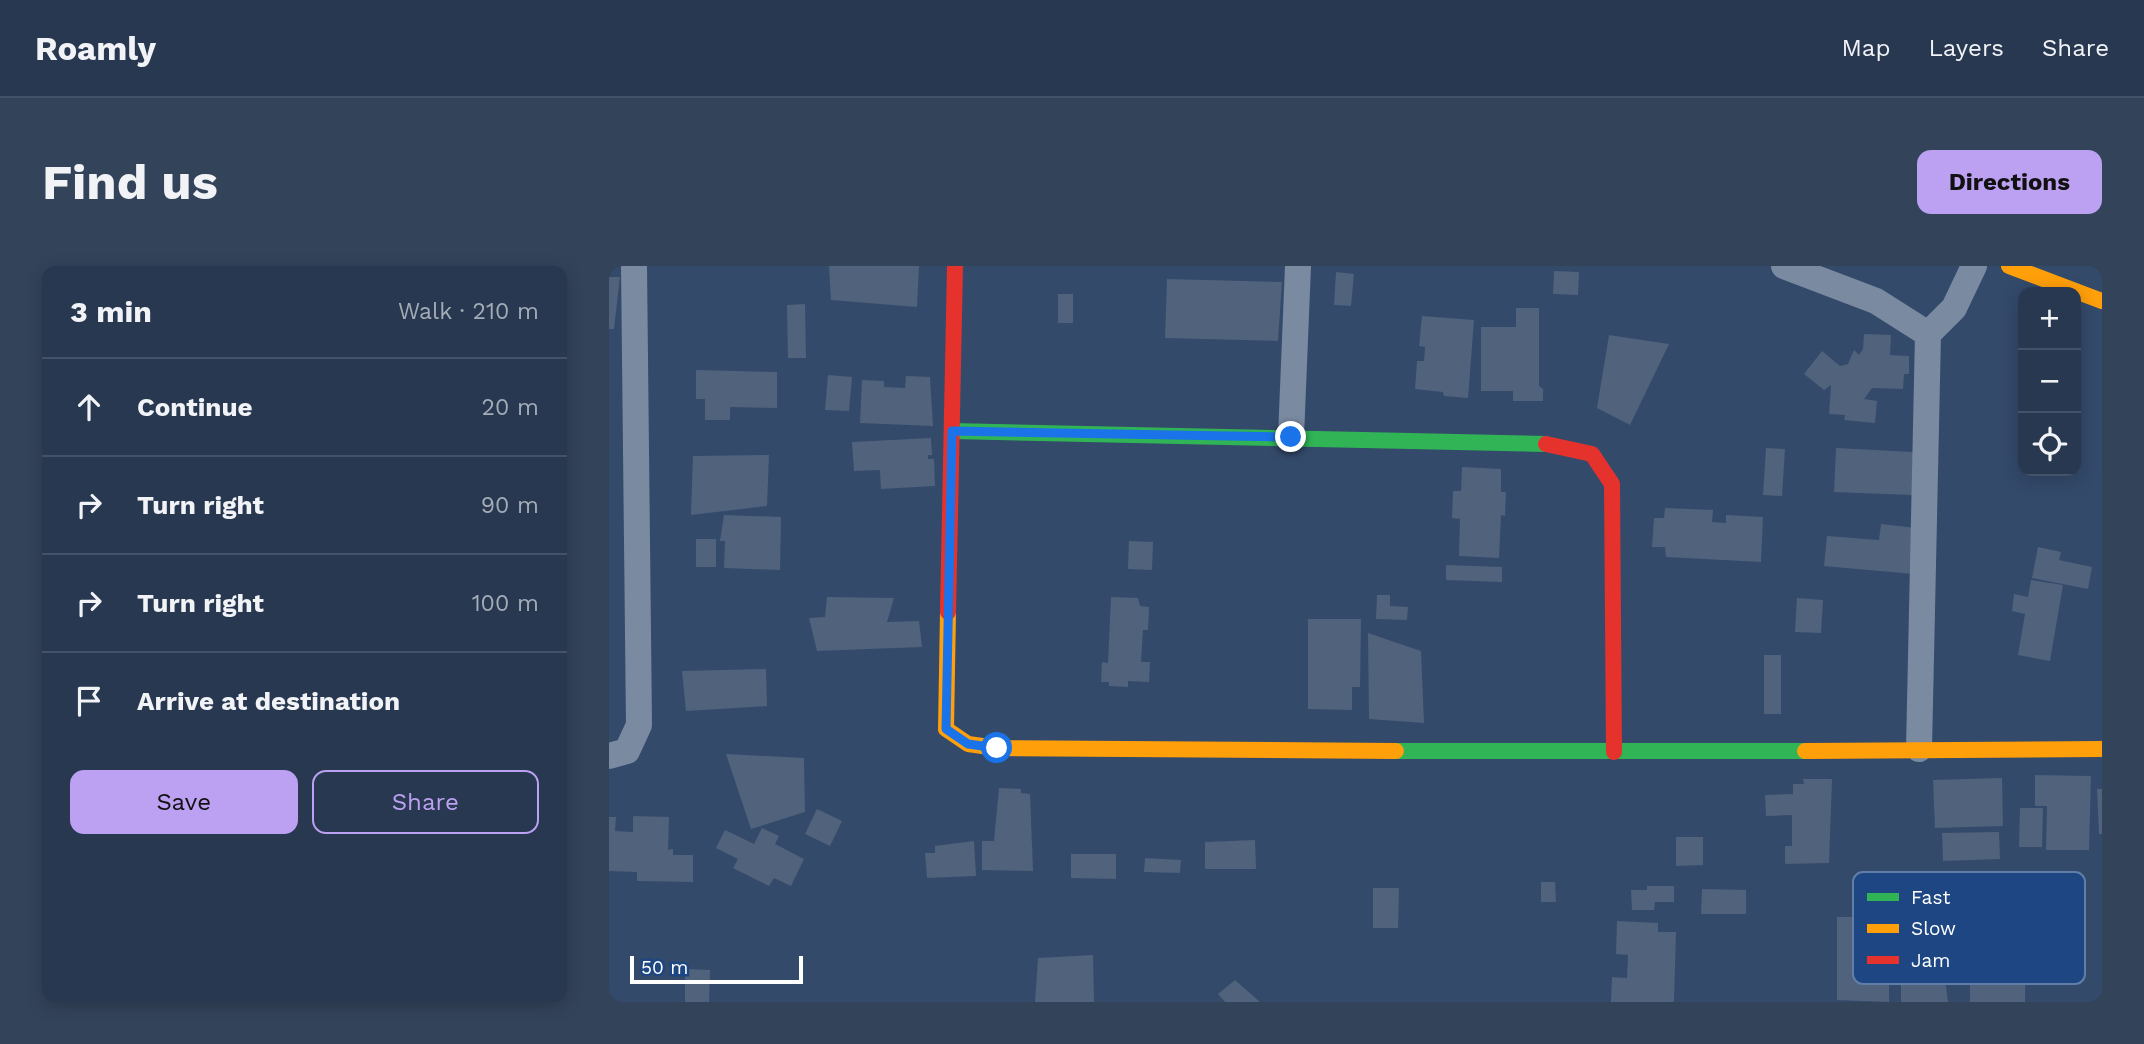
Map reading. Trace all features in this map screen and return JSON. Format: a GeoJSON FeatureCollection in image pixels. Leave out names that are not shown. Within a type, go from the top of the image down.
{"type":"FeatureCollection","features":[{"type":"Feature","properties":{"kind":"street"},"geometry":{"type":"LineString","coordinates":[[609,756],[627,751],[639,725],[633,266]]}},
{"type":"Feature","properties":{"kind":"street"},"geometry":{"type":"LineString","coordinates":[[954,266],[946,729],[968,744],[997,748],[1614,752],[2102,749]]}},
{"type":"Feature","properties":{"kind":"street"},"geometry":{"type":"LineString","coordinates":[[1291,437],[1298,266]]}},
{"type":"Feature","properties":{"kind":"street"},"geometry":{"type":"LineString","coordinates":[[1784,266],[1877,301],[1928,334]]}},
{"type":"Feature","properties":{"kind":"street"},"geometry":{"type":"LineString","coordinates":[[1919,749],[1928,334],[1954,307],[1974,266]]}},
{"type":"Feature","properties":{"kind":"street"},"geometry":{"type":"LineString","coordinates":[[2009,266],[2102,301]]}},
{"type":"Feature","properties":{"kind":"street"},"geometry":{"type":"LineString","coordinates":[[952,431],[1556,444],[1592,454],[1612,484],[1614,752]]}},
{"type":"Feature","properties":{"kind":"building"},"geometry":{"type":"Polygon","coordinates":[[[829,266],[919,266],[917,307],[831,300],[829,266]]]}},
{"type":"Feature","properties":{"kind":"building"},"geometry":{"type":"Polygon","coordinates":[[[1554,271],[1579,272],[1578,295],[1553,294],[1554,271]]]}},
{"type":"Feature","properties":{"kind":"building"},"geometry":{"type":"Polygon","coordinates":[[[1336,272],[1354,274],[1351,306],[1334,305],[1336,272]]]}},
{"type":"Feature","properties":{"kind":"building"},"geometry":{"type":"Polygon","coordinates":[[[609,277],[620,277],[614,329],[609,329],[609,277]]]}},
{"type":"Feature","properties":{"kind":"building"},"geometry":{"type":"Polygon","coordinates":[[[1167,279],[1282,282],[1278,341],[1165,338],[1167,279]]]}},
{"type":"Feature","properties":{"kind":"building"},"geometry":{"type":"Polygon","coordinates":[[[1058,294],[1073,294],[1073,323],[1058,323],[1058,294]]]}},
{"type":"Feature","properties":{"kind":"building"},"geometry":{"type":"Polygon","coordinates":[[[805,304],[806,358],[788,358],[787,305],[805,304]]]}},
{"type":"Feature","properties":{"kind":"building"},"geometry":{"type":"Polygon","coordinates":[[[1516,308],[1539,308],[1539,386],[1543,389],[1543,401],[1513,401],[1513,391],[1481,391],[1481,327],[1516,327],[1516,308]]]}},
{"type":"Feature","properties":{"kind":"building"},"geometry":{"type":"Polygon","coordinates":[[[1422,316],[1474,320],[1468,398],[1415,389],[1417,361],[1424,361],[1425,347],[1419,346],[1422,316]]]}},
{"type":"Feature","properties":{"kind":"building"},"geometry":{"type":"Polygon","coordinates":[[[1864,334],[1891,335],[1890,355],[1909,356],[1909,374],[1904,374],[1903,389],[1872,388],[1864,399],[1877,401],[1875,423],[1844,420],[1845,415],[1829,414],[1831,385],[1824,390],[1804,374],[1822,351],[1840,366],[1848,364],[1854,350],[1859,355],[1863,349],[1864,334]]]}},
{"type":"Feature","properties":{"kind":"building"},"geometry":{"type":"Polygon","coordinates":[[[1609,335],[1669,344],[1630,425],[1597,408],[1609,335]]]}},
{"type":"Feature","properties":{"kind":"building"},"geometry":{"type":"Polygon","coordinates":[[[696,370],[777,372],[777,408],[730,407],[730,420],[705,420],[705,399],[696,399],[696,370]]]}},
{"type":"Feature","properties":{"kind":"building"},"geometry":{"type":"Polygon","coordinates":[[[828,375],[852,377],[849,411],[825,410],[828,375]]]}},
{"type":"Feature","properties":{"kind":"building"},"geometry":{"type":"Polygon","coordinates":[[[906,376],[930,377],[933,426],[860,423],[862,380],[884,381],[884,387],[905,388],[906,376]]]}},
{"type":"Feature","properties":{"kind":"building"},"geometry":{"type":"Polygon","coordinates":[[[931,438],[932,455],[928,455],[928,459],[934,459],[935,486],[881,489],[880,470],[854,471],[852,442],[931,438]]]}},
{"type":"Feature","properties":{"kind":"building"},"geometry":{"type":"Polygon","coordinates":[[[1766,448],[1785,449],[1782,496],[1763,495],[1766,448]]]}},
{"type":"Feature","properties":{"kind":"building"},"geometry":{"type":"Polygon","coordinates":[[[1836,448],[1913,452],[1912,495],[1834,492],[1836,448]]]}},
{"type":"Feature","properties":{"kind":"building"},"geometry":{"type":"Polygon","coordinates":[[[769,455],[767,506],[691,515],[693,456],[769,455]]]}},
{"type":"Feature","properties":{"kind":"building"},"geometry":{"type":"Polygon","coordinates":[[[1462,467],[1501,469],[1501,492],[1506,492],[1505,516],[1501,515],[1499,558],[1459,556],[1460,519],[1452,518],[1453,491],[1461,491],[1462,467]]]}},
{"type":"Feature","properties":{"kind":"building"},"geometry":{"type":"Polygon","coordinates":[[[1665,508],[1713,510],[1712,522],[1726,523],[1726,515],[1763,517],[1761,562],[1666,557],[1665,547],[1652,547],[1654,518],[1664,518],[1665,508]]]}},
{"type":"Feature","properties":{"kind":"building"},"geometry":{"type":"Polygon","coordinates":[[[724,515],[781,517],[780,570],[724,568],[725,541],[720,541],[724,515]]]}},
{"type":"Feature","properties":{"kind":"building"},"geometry":{"type":"Polygon","coordinates":[[[1881,524],[1917,528],[1913,574],[1824,566],[1827,536],[1879,540],[1881,524]]]}},
{"type":"Feature","properties":{"kind":"building"},"geometry":{"type":"Polygon","coordinates":[[[696,539],[716,539],[716,567],[696,567],[696,539]]]}},
{"type":"Feature","properties":{"kind":"building"},"geometry":{"type":"Polygon","coordinates":[[[1129,541],[1153,542],[1152,570],[1128,569],[1129,541]]]}},
{"type":"Feature","properties":{"kind":"building"},"geometry":{"type":"Polygon","coordinates":[[[2038,547],[2061,552],[2059,560],[2092,567],[2088,589],[2032,578],[2038,547]]]}},
{"type":"Feature","properties":{"kind":"building"},"geometry":{"type":"Polygon","coordinates":[[[1446,565],[1502,567],[1502,582],[1446,580],[1446,565]]]}},
{"type":"Feature","properties":{"kind":"building"},"geometry":{"type":"Polygon","coordinates":[[[2031,580],[2063,585],[2050,661],[2018,655],[2025,614],[2012,611],[2014,594],[2028,597],[2031,580]]]}},
{"type":"Feature","properties":{"kind":"building"},"geometry":{"type":"Polygon","coordinates":[[[1377,595],[1390,595],[1390,606],[1408,607],[1407,620],[1376,619],[1377,595]]]}},
{"type":"Feature","properties":{"kind":"building"},"geometry":{"type":"Polygon","coordinates":[[[827,597],[894,598],[887,622],[919,621],[922,647],[817,651],[809,618],[825,617],[827,597]]]}},
{"type":"Feature","properties":{"kind":"building"},"geometry":{"type":"Polygon","coordinates":[[[1111,597],[1138,598],[1140,606],[1149,607],[1148,630],[1143,630],[1141,662],[1150,662],[1149,682],[1128,681],[1128,687],[1109,686],[1109,682],[1101,682],[1102,662],[1108,663],[1111,597]]]}},
{"type":"Feature","properties":{"kind":"building"},"geometry":{"type":"Polygon","coordinates":[[[1797,598],[1823,600],[1821,633],[1795,632],[1797,598]]]}},
{"type":"Feature","properties":{"kind":"building"},"geometry":{"type":"Polygon","coordinates":[[[1308,619],[1361,619],[1360,687],[1352,687],[1352,710],[1308,709],[1308,619]]]}},
{"type":"Feature","properties":{"kind":"building"},"geometry":{"type":"Polygon","coordinates":[[[1368,633],[1421,651],[1424,723],[1369,719],[1368,633]]]}},
{"type":"Feature","properties":{"kind":"building"},"geometry":{"type":"Polygon","coordinates":[[[1764,655],[1781,655],[1781,714],[1764,714],[1764,655]]]}},
{"type":"Feature","properties":{"kind":"building"},"geometry":{"type":"Polygon","coordinates":[[[766,669],[767,706],[686,711],[682,671],[766,669]]]}},
{"type":"Feature","properties":{"kind":"building"},"geometry":{"type":"Polygon","coordinates":[[[726,754],[804,758],[805,812],[751,829],[726,754]]]}},
{"type":"Feature","properties":{"kind":"building"},"geometry":{"type":"Polygon","coordinates":[[[2035,775],[2091,776],[2089,850],[2046,850],[2047,806],[2035,806],[2035,775]]]}},
{"type":"Feature","properties":{"kind":"building"},"geometry":{"type":"Polygon","coordinates":[[[2002,778],[2003,826],[1935,828],[1933,780],[2002,778]]]}},
{"type":"Feature","properties":{"kind":"building"},"geometry":{"type":"Polygon","coordinates":[[[1803,779],[1832,779],[1829,863],[1785,864],[1785,846],[1792,846],[1792,815],[1766,816],[1765,795],[1793,794],[1793,784],[1804,784],[1803,779]]]}},
{"type":"Feature","properties":{"kind":"building"},"geometry":{"type":"Polygon","coordinates":[[[999,788],[1021,789],[1021,793],[1030,794],[1033,871],[982,870],[982,841],[994,841],[999,788]]]}},
{"type":"Feature","properties":{"kind":"building"},"geometry":{"type":"Polygon","coordinates":[[[2097,789],[2102,789],[2102,834],[2099,834],[2097,789]]]}},
{"type":"Feature","properties":{"kind":"building"},"geometry":{"type":"Polygon","coordinates":[[[2020,808],[2043,808],[2042,847],[2019,847],[2020,808]]]}},
{"type":"Feature","properties":{"kind":"building"},"geometry":{"type":"Polygon","coordinates":[[[817,809],[842,821],[830,846],[805,834],[817,809]]]}},
{"type":"Feature","properties":{"kind":"building"},"geometry":{"type":"Polygon","coordinates":[[[633,816],[669,817],[668,850],[673,849],[673,855],[693,855],[693,882],[637,881],[637,872],[609,871],[609,817],[616,817],[615,831],[633,832],[633,816]]]}},
{"type":"Feature","properties":{"kind":"building"},"geometry":{"type":"Polygon","coordinates":[[[762,828],[779,836],[775,844],[804,859],[791,886],[774,878],[769,886],[733,868],[738,859],[716,848],[725,830],[754,844],[762,828]]]}},
{"type":"Feature","properties":{"kind":"building"},"geometry":{"type":"Polygon","coordinates":[[[1999,832],[2000,859],[1943,861],[1942,833],[1999,832]]]}},
{"type":"Feature","properties":{"kind":"building"},"geometry":{"type":"Polygon","coordinates":[[[1676,837],[1703,837],[1703,865],[1676,866],[1676,837]]]}},
{"type":"Feature","properties":{"kind":"building"},"geometry":{"type":"Polygon","coordinates":[[[1255,840],[1256,869],[1205,869],[1205,842],[1255,840]]]}},
{"type":"Feature","properties":{"kind":"building"},"geometry":{"type":"Polygon","coordinates":[[[974,841],[976,876],[927,878],[925,853],[935,853],[935,846],[974,841]]]}},
{"type":"Feature","properties":{"kind":"building"},"geometry":{"type":"Polygon","coordinates":[[[1071,854],[1116,854],[1116,879],[1071,878],[1071,854]]]}},
{"type":"Feature","properties":{"kind":"building"},"geometry":{"type":"Polygon","coordinates":[[[1145,858],[1181,860],[1180,873],[1144,872],[1145,858]]]}},
{"type":"Feature","properties":{"kind":"building"},"geometry":{"type":"Polygon","coordinates":[[[1541,882],[1555,882],[1556,902],[1541,902],[1541,882]]]}},
{"type":"Feature","properties":{"kind":"building"},"geometry":{"type":"Polygon","coordinates":[[[1647,886],[1674,886],[1674,902],[1655,902],[1654,910],[1632,910],[1631,890],[1647,890],[1647,886]]]}},
{"type":"Feature","properties":{"kind":"building"},"geometry":{"type":"Polygon","coordinates":[[[1373,888],[1399,888],[1398,928],[1373,928],[1373,888]]]}},
{"type":"Feature","properties":{"kind":"building"},"geometry":{"type":"Polygon","coordinates":[[[1702,889],[1746,890],[1746,914],[1701,914],[1702,889]]]}},
{"type":"Feature","properties":{"kind":"building"},"geometry":{"type":"Polygon","coordinates":[[[1837,917],[1853,917],[1853,984],[1889,984],[1889,1002],[1837,1000],[1837,917]]]}},
{"type":"Feature","properties":{"kind":"building"},"geometry":{"type":"Polygon","coordinates":[[[1617,921],[1658,923],[1658,932],[1676,932],[1674,1002],[1611,1002],[1612,977],[1627,978],[1628,955],[1616,954],[1617,921]]]}},
{"type":"Feature","properties":{"kind":"building"},"geometry":{"type":"Polygon","coordinates":[[[1093,955],[1094,1002],[1035,1002],[1038,958],[1093,955]]]}},
{"type":"Feature","properties":{"kind":"building"},"geometry":{"type":"Polygon","coordinates":[[[685,969],[710,970],[709,1002],[685,1002],[685,969]]]}},
{"type":"Feature","properties":{"kind":"building"},"geometry":{"type":"Polygon","coordinates":[[[1235,980],[1260,1002],[1225,1002],[1218,994],[1235,980]]]}},
{"type":"Feature","properties":{"kind":"building"},"geometry":{"type":"Polygon","coordinates":[[[1901,984],[1946,984],[1948,1002],[1901,1002],[1901,984]]]}},
{"type":"Feature","properties":{"kind":"building"},"geometry":{"type":"Polygon","coordinates":[[[1970,984],[2025,984],[2025,1002],[1970,1002],[1970,984]]]}},
{"type":"Feature","properties":{"kind":"traffic: fast"},"geometry":{"type":"LineString","coordinates":[[952,431],[1546,444]]}},
{"type":"Feature","properties":{"kind":"traffic: fast"},"geometry":{"type":"LineString","coordinates":[[1396,751],[1805,751]]}},
{"type":"Feature","properties":{"kind":"traffic: slow"},"geometry":{"type":"LineString","coordinates":[[2009,266],[2102,301]]}},
{"type":"Feature","properties":{"kind":"traffic: slow"},"geometry":{"type":"LineString","coordinates":[[948,612],[946,729],[968,744],[997,748],[1396,751]]}},
{"type":"Feature","properties":{"kind":"traffic: slow"},"geometry":{"type":"LineString","coordinates":[[1805,751],[2102,749]]}},
{"type":"Feature","properties":{"kind":"traffic: jam"},"geometry":{"type":"LineString","coordinates":[[948,612],[955,266]]}},
{"type":"Feature","properties":{"kind":"traffic: jam"},"geometry":{"type":"LineString","coordinates":[[1546,444],[1592,454],[1612,484],[1614,752]]}},
{"type":"Feature","properties":{"kind":"route"},"geometry":{"type":"LineString","coordinates":[[997,748],[968,744],[946,729],[952,431],[1291,437]]}}]}
